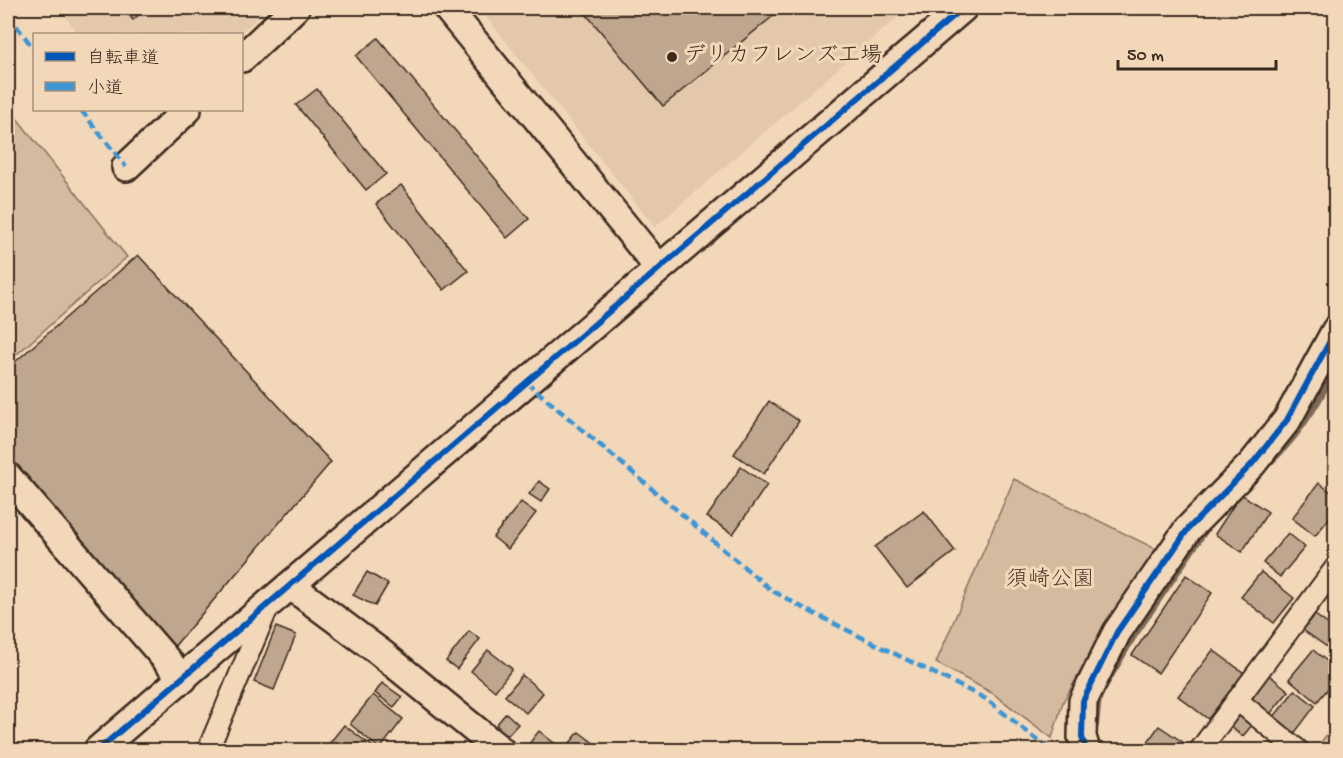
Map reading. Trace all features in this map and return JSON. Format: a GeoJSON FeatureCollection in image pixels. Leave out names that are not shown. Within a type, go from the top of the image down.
{"type":"FeatureCollection","features":[{"type":"Feature","properties":{"kind":"street"},"geometry":{"type":"LineString","coordinates":[[243,57],[295,8]]}},
{"type":"Feature","properties":{"kind":"street"},"geometry":{"type":"LineString","coordinates":[[447,8],[659,268]]}},
{"type":"Feature","properties":{"kind":"street"},"geometry":{"type":"LineString","coordinates":[[98,750],[659,268],[947,12]]}},
{"type":"Feature","properties":{"kind":"street"},"geometry":{"type":"LineString","coordinates":[[126,167],[186,111]]}},
{"type":"Feature","properties":{"kind":"street"},"geometry":{"type":"LineString","coordinates":[[1086,750],[1082,737],[1083,701],[1117,632],[1188,529],[1252,464],[1287,420],[1335,330]]}},
{"type":"Feature","properties":{"kind":"street"},"geometry":{"type":"LineString","coordinates":[[8,477],[183,678]]}},
{"type":"Feature","properties":{"kind":"street"},"geometry":{"type":"LineString","coordinates":[[1200,750],[1335,567]]}},
{"type":"Feature","properties":{"kind":"street"},"geometry":{"type":"LineString","coordinates":[[208,750],[281,594]]}},
{"type":"Feature","properties":{"kind":"street"},"geometry":{"type":"LineString","coordinates":[[281,594],[381,653],[500,750]]}},
{"type":"Feature","properties":{"kind":"street"},"geometry":{"type":"LineString","coordinates":[[1237,700],[1298,750]]}},
{"type":"Feature","properties":{"kind":"shaded area"},"geometry":{"type":"Polygon","coordinates":[[[58,8],[268,8],[240,33],[78,33],[58,8]]]}},
{"type":"Feature","properties":{"kind":"shaded area","name":"デリカフレンズ工場"},"geometry":{"type":"Polygon","coordinates":[[[479,8],[908,8],[655,227],[479,8]]]}},
{"type":"Feature","properties":{"kind":"green space"},"geometry":{"type":"Polygon","coordinates":[[[8,107],[127,257],[8,362],[8,107]]]}},
{"type":"Feature","properties":{"kind":"green space","name":"須崎公園"},"geometry":{"type":"Polygon","coordinates":[[[1014,479],[1162,552],[1101,635],[1063,702],[1052,738],[992,693],[936,663],[1014,479]]]}},
{"type":"Feature","properties":{"kind":"green space"},"geometry":{"type":"Polygon","coordinates":[[[1335,724],[1335,750],[1315,750],[1335,724]]]}},
{"type":"Feature","properties":{"kind":"building"},"geometry":{"type":"Polygon","coordinates":[[[123,8],[146,8],[133,20],[123,8]]]}},
{"type":"Feature","properties":{"kind":"building","name":"デリカフレンズ工場"},"geometry":{"type":"Polygon","coordinates":[[[581,8],[783,8],[663,106],[581,8]]]}},
{"type":"Feature","properties":{"kind":"building"},"geometry":{"type":"Polygon","coordinates":[[[378,38],[529,219],[507,238],[356,56],[378,38]]]}},
{"type":"Feature","properties":{"kind":"building"},"geometry":{"type":"Polygon","coordinates":[[[317,89],[386,174],[366,190],[296,105],[317,89]]]}},
{"type":"Feature","properties":{"kind":"building"},"geometry":{"type":"Polygon","coordinates":[[[401,185],[468,271],[444,290],[376,204],[401,185]]]}},
{"type":"Feature","properties":{"kind":"building"},"geometry":{"type":"Polygon","coordinates":[[[138,255],[331,462],[172,649],[8,458],[8,368],[138,255]]]}},
{"type":"Feature","properties":{"kind":"building"},"geometry":{"type":"Polygon","coordinates":[[[769,401],[799,421],[764,474],[734,454],[769,401]]]}},
{"type":"Feature","properties":{"kind":"building"},"geometry":{"type":"Polygon","coordinates":[[[741,467],[767,485],[733,534],[707,517],[741,467]]]}},
{"type":"Feature","properties":{"kind":"building"},"geometry":{"type":"Polygon","coordinates":[[[539,481],[550,489],[541,502],[529,494],[539,481]]]}},
{"type":"Feature","properties":{"kind":"building"},"geometry":{"type":"Polygon","coordinates":[[[1319,483],[1336,496],[1336,510],[1315,536],[1292,518],[1319,483]]]}},
{"type":"Feature","properties":{"kind":"building"},"geometry":{"type":"Polygon","coordinates":[[[1241,494],[1268,512],[1242,552],[1215,534],[1241,494]]]}},
{"type":"Feature","properties":{"kind":"building"},"geometry":{"type":"Polygon","coordinates":[[[521,502],[536,513],[508,549],[493,537],[521,502]]]}},
{"type":"Feature","properties":{"kind":"building"},"geometry":{"type":"Polygon","coordinates":[[[924,511],[955,551],[907,588],[875,547],[924,511]]]}},
{"type":"Feature","properties":{"kind":"building"},"geometry":{"type":"Polygon","coordinates":[[[1288,533],[1305,547],[1280,577],[1263,563],[1288,533]]]}},
{"type":"Feature","properties":{"kind":"building"},"geometry":{"type":"Polygon","coordinates":[[[367,572],[388,584],[375,606],[353,595],[367,572]]]}},
{"type":"Feature","properties":{"kind":"building"},"geometry":{"type":"Polygon","coordinates":[[[1261,572],[1294,598],[1274,623],[1241,597],[1261,572]]]}},
{"type":"Feature","properties":{"kind":"building"},"geometry":{"type":"Polygon","coordinates":[[[1186,575],[1212,593],[1158,673],[1132,655],[1186,575]]]}},
{"type":"Feature","properties":{"kind":"building"},"geometry":{"type":"Polygon","coordinates":[[[1315,615],[1336,630],[1336,642],[1330,649],[1303,630],[1315,615]]]}},
{"type":"Feature","properties":{"kind":"building"},"geometry":{"type":"Polygon","coordinates":[[[276,627],[296,635],[274,690],[254,682],[276,627]]]}},
{"type":"Feature","properties":{"kind":"building"},"geometry":{"type":"Polygon","coordinates":[[[469,631],[480,639],[457,669],[446,661],[469,631]]]}},
{"type":"Feature","properties":{"kind":"building"},"geometry":{"type":"Polygon","coordinates":[[[488,650],[512,669],[495,691],[471,671],[488,650]]]}},
{"type":"Feature","properties":{"kind":"building"},"geometry":{"type":"Polygon","coordinates":[[[1213,650],[1244,673],[1208,719],[1178,696],[1213,650]]]}},
{"type":"Feature","properties":{"kind":"building"},"geometry":{"type":"Polygon","coordinates":[[[1313,650],[1336,668],[1336,679],[1317,702],[1289,679],[1313,650]]]}},
{"type":"Feature","properties":{"kind":"building"},"geometry":{"type":"Polygon","coordinates":[[[1336,650],[1336,662],[1330,658],[1336,650]]]}},
{"type":"Feature","properties":{"kind":"building"},"geometry":{"type":"Polygon","coordinates":[[[522,675],[543,693],[526,713],[505,696],[522,675]]]}},
{"type":"Feature","properties":{"kind":"building"},"geometry":{"type":"Polygon","coordinates":[[[1269,675],[1289,691],[1266,719],[1246,702],[1269,675]]]}},
{"type":"Feature","properties":{"kind":"building"},"geometry":{"type":"Polygon","coordinates":[[[382,683],[402,697],[394,707],[375,693],[382,683]]]}},
{"type":"Feature","properties":{"kind":"building"},"geometry":{"type":"Polygon","coordinates":[[[1295,690],[1315,706],[1290,739],[1269,723],[1295,690]]]}},
{"type":"Feature","properties":{"kind":"building"},"geometry":{"type":"Polygon","coordinates":[[[373,695],[403,719],[380,749],[350,724],[373,695]]]}},
{"type":"Feature","properties":{"kind":"building"},"geometry":{"type":"Polygon","coordinates":[[[506,713],[518,724],[508,735],[496,725],[506,713]]]}},
{"type":"Feature","properties":{"kind":"building"},"geometry":{"type":"Polygon","coordinates":[[[1238,713],[1253,724],[1243,736],[1229,726],[1238,713]]]}},
{"type":"Feature","properties":{"kind":"building"},"geometry":{"type":"Polygon","coordinates":[[[344,725],[377,750],[324,750],[344,725]]]}},
{"type":"Feature","properties":{"kind":"building"},"geometry":{"type":"Polygon","coordinates":[[[1159,726],[1190,747],[1188,750],[1142,750],[1159,726]]]}},
{"type":"Feature","properties":{"kind":"building"},"geometry":{"type":"Polygon","coordinates":[[[539,731],[563,750],[535,750],[528,745],[539,731]]]}},
{"type":"Feature","properties":{"kind":"building"},"geometry":{"type":"Polygon","coordinates":[[[579,732],[599,747],[596,750],[564,750],[579,732]]]}},
{"type":"Feature","properties":{"kind":"building"},"geometry":{"type":"Polygon","coordinates":[[[1217,743],[1227,750],[1211,750],[1217,743]]]}},
{"type":"Feature","properties":{"kind":"waterway"},"geometry":{"type":"LineString","coordinates":[[1264,468],[1305,422],[1336,367]]}},
{"type":"Feature","properties":{"kind":"waterway"},"geometry":{"type":"LineString","coordinates":[[1104,688],[1133,638],[1206,530]]}},
{"type":"Feature","properties":{"kind":"waterway"},"geometry":{"type":"LineString","coordinates":[[1096,725],[1099,697]]}},
{"type":"Feature","properties":{"kind":"marked path"},"geometry":{"type":"LineString","coordinates":[[8,15],[33,48]]}},
{"type":"Feature","properties":{"kind":"marked path"},"geometry":{"type":"LineString","coordinates":[[82,111],[126,167]]}},
{"type":"Feature","properties":{"kind":"marked path"},"geometry":{"type":"LineString","coordinates":[[526,382],[771,590],[986,699],[1050,750]]}},
{"type":"Feature","properties":{"kind":"cycle path"},"geometry":{"type":"LineString","coordinates":[[98,750],[963,8]]}},
{"type":"Feature","properties":{"kind":"cycle path"},"geometry":{"type":"LineString","coordinates":[[1086,750],[1082,737],[1083,701],[1117,632],[1188,529],[1252,464],[1287,420],[1336,330]]}},
{"type":"Feature","properties":{"kind":"place","name":"デリカフレンズ工場"},"geometry":{"type":"Point","coordinates":[672,57]}}]}
